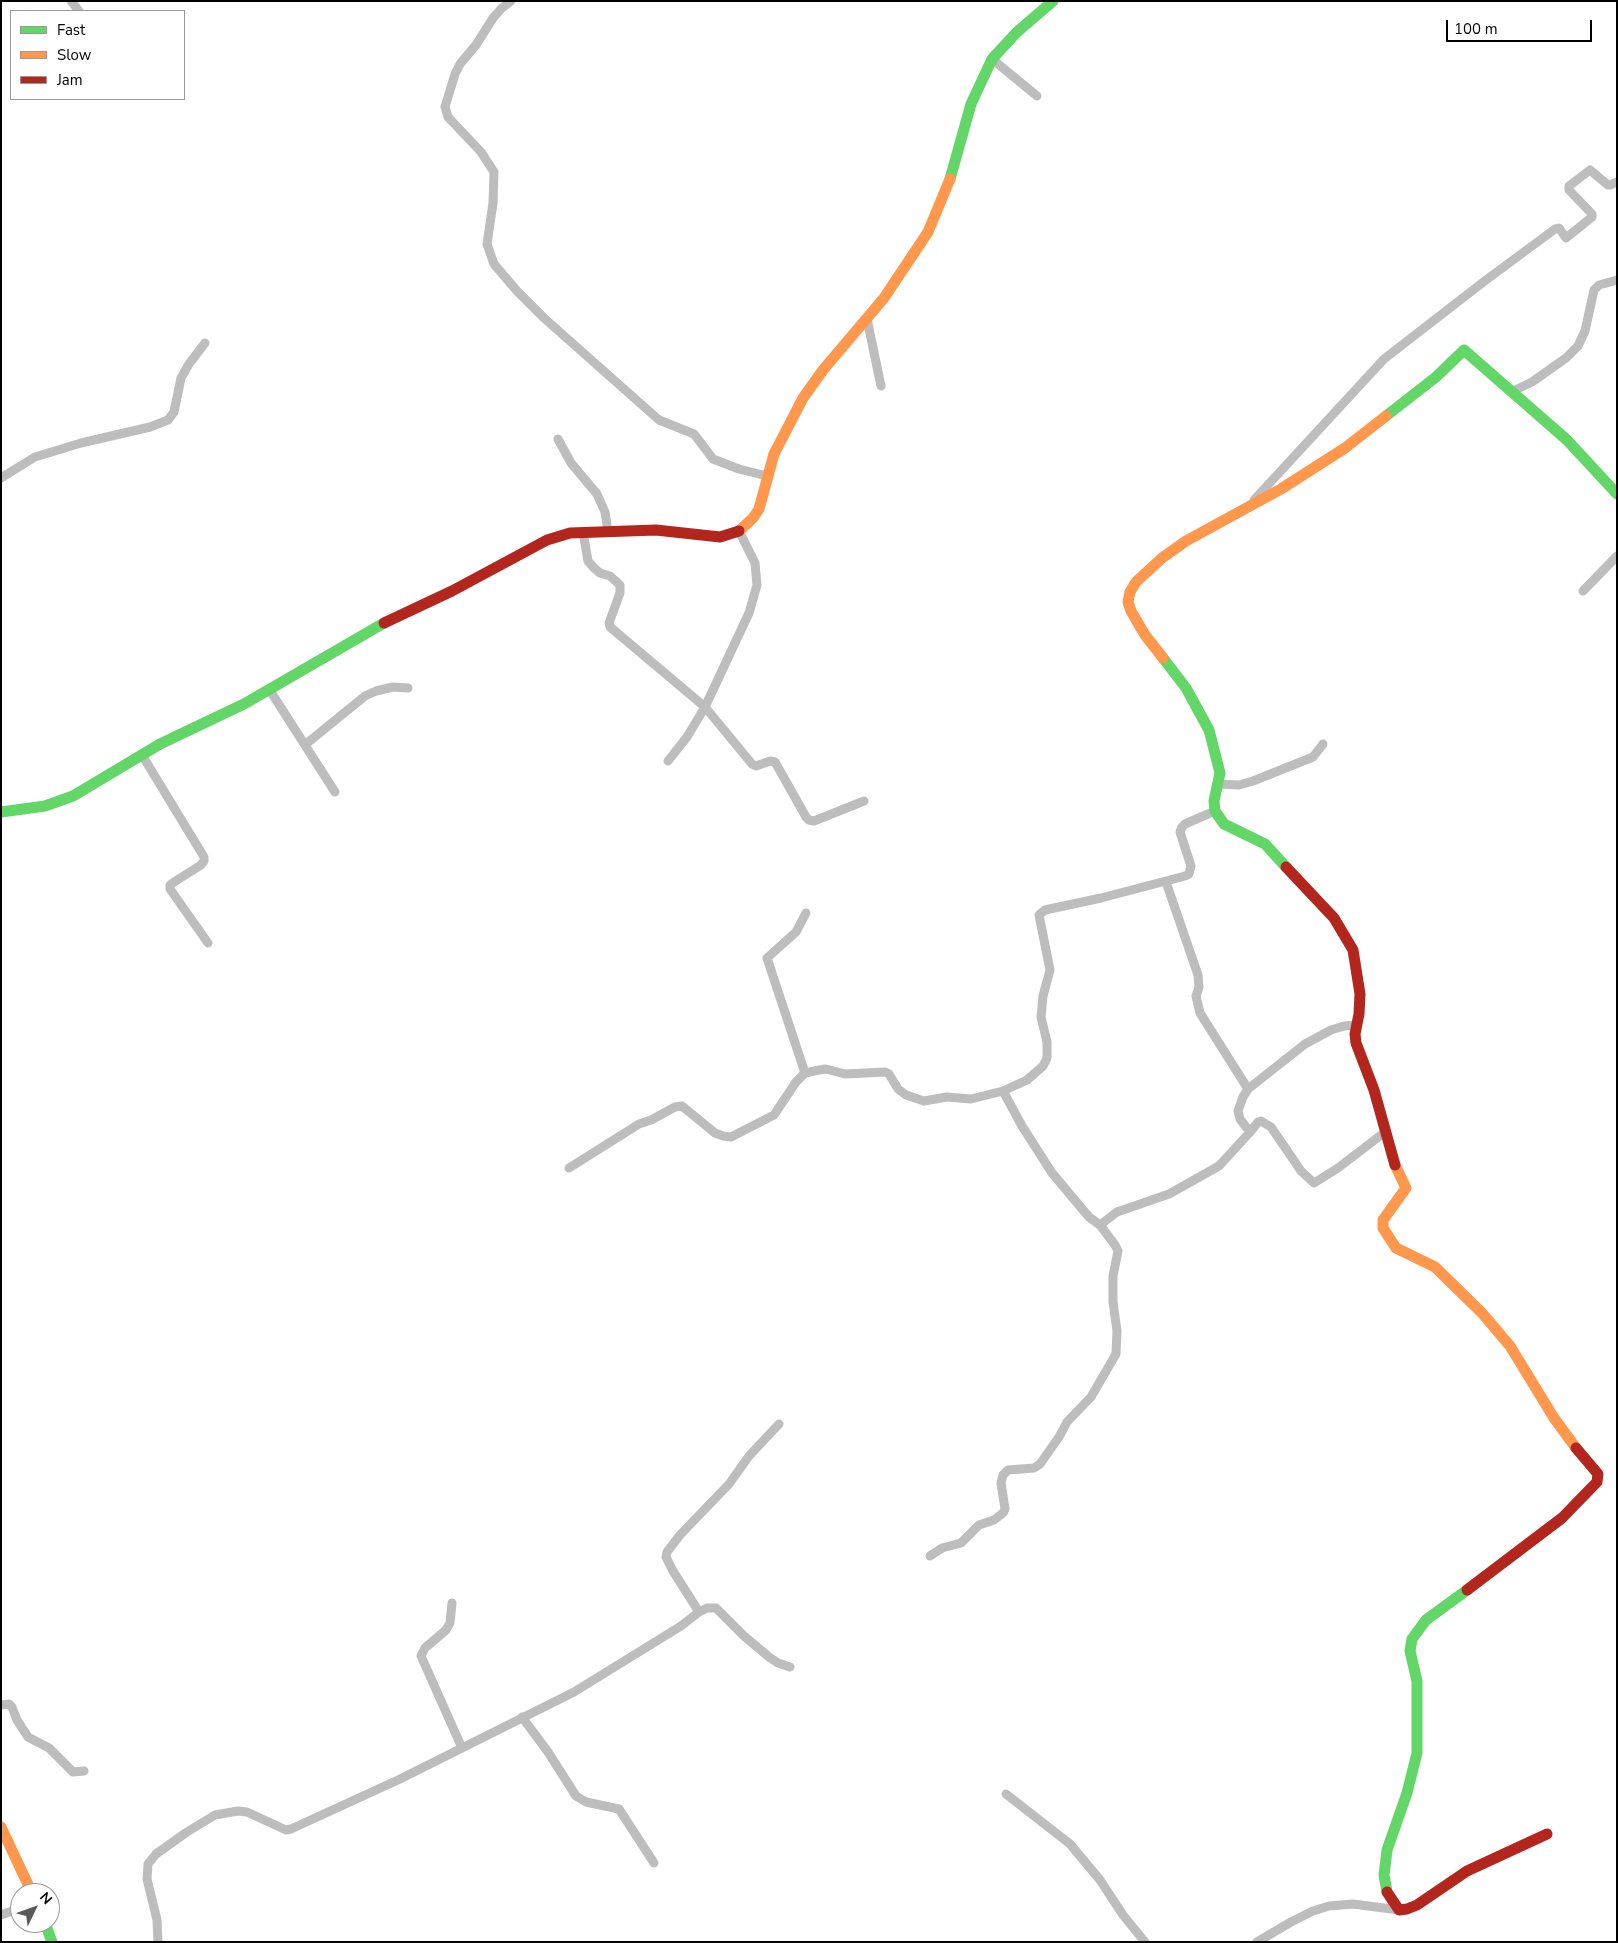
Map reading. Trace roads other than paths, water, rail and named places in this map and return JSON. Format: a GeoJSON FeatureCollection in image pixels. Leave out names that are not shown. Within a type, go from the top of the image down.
{"type":"FeatureCollection","features":[{"type":"Feature","properties":{"kind":"street"},"geometry":{"type":"LineString","coordinates":[[511,1],[492,18],[476,44],[460,64],[445,107],[448,116],[480,152],[494,172],[493,203],[487,244],[494,264],[544,318],[659,420],[694,434],[713,459],[739,469],[767,476]]}},
{"type":"Feature","properties":{"kind":"street"},"geometry":{"type":"LineString","coordinates":[[1,812],[44,806],[73,796],[177,735],[215,720],[369,630],[452,591],[547,540],[565,534],[583,532],[672,531],[720,537],[739,531],[753,518],[759,509],[774,454],[804,398],[827,365],[892,287],[928,232],[946,191],[973,98],[992,59],[1017,32],[1053,1]]}},
{"type":"Feature","properties":{"kind":"street"},"geometry":{"type":"LineString","coordinates":[[992,59],[1037,96]]}},
{"type":"Feature","properties":{"kind":"street"},"geometry":{"type":"LineString","coordinates":[[1245,510],[1384,358],[1555,229],[1558,228],[1566,238],[1592,217],[1592,214],[1569,190],[1569,186],[1590,170],[1610,186],[1617,182]]}},
{"type":"Feature","properties":{"kind":"street"},"geometry":{"type":"LineString","coordinates":[[1511,392],[1532,382],[1566,358],[1578,346],[1585,331],[1594,290],[1599,285],[1617,280]]}},
{"type":"Feature","properties":{"kind":"street"},"geometry":{"type":"LineString","coordinates":[[867,319],[881,386]]}},
{"type":"Feature","properties":{"kind":"street"},"geometry":{"type":"LineString","coordinates":[[1,478],[35,457],[81,443],[150,427],[168,420],[174,412],[182,378],[189,364],[205,343]]}},
{"type":"Feature","properties":{"kind":"street"},"geometry":{"type":"LineString","coordinates":[[1399,1910],[1386,1892],[1384,1875],[1392,1833],[1407,1794],[1417,1753],[1417,1681],[1410,1651],[1412,1639],[1426,1620],[1562,1518],[1599,1478],[1596,1470],[1585,1460],[1554,1418],[1510,1346],[1482,1313],[1434,1267],[1396,1248],[1382,1224],[1406,1188],[1394,1163],[1374,1090],[1356,1043],[1360,994],[1353,950],[1334,918],[1265,844],[1224,824],[1216,810],[1214,801],[1220,773],[1209,730],[1186,688],[1145,635],[1128,602],[1130,592],[1136,582],[1162,558],[1186,541],[1300,478],[1360,437],[1436,377],[1464,350],[1567,440],[1617,494]]}},
{"type":"Feature","properties":{"kind":"street"},"geometry":{"type":"LineString","coordinates":[[558,439],[571,463],[597,494],[605,512],[608,531]]}},
{"type":"Feature","properties":{"kind":"street"},"geometry":{"type":"LineString","coordinates":[[668,761],[687,737],[705,707],[749,613],[757,585],[755,563],[739,531]]}},
{"type":"Feature","properties":{"kind":"street"},"geometry":{"type":"LineString","coordinates":[[583,532],[588,560],[600,573],[610,576],[620,585],[620,593],[609,623],[610,627],[705,707],[752,764],[756,766],[770,761],[775,762],[802,812],[809,820],[814,821],[864,801]]}},
{"type":"Feature","properties":{"kind":"street"},"geometry":{"type":"LineString","coordinates":[[1583,591],[1617,556]]}},
{"type":"Feature","properties":{"kind":"street"},"geometry":{"type":"LineString","coordinates":[[306,744],[365,696],[393,687],[408,688]]}},
{"type":"Feature","properties":{"kind":"street"},"geometry":{"type":"LineString","coordinates":[[269,689],[335,792]]}},
{"type":"Feature","properties":{"kind":"street"},"geometry":{"type":"LineString","coordinates":[[1217,784],[1239,785],[1253,781],[1313,757],[1323,744]]}},
{"type":"Feature","properties":{"kind":"street"},"geometry":{"type":"LineString","coordinates":[[142,754],[204,857],[201,865],[170,885],[170,889],[208,942]]}},
{"type":"Feature","properties":{"kind":"street"},"geometry":{"type":"LineString","coordinates":[[569,1168],[639,1124],[651,1120],[675,1107],[682,1106],[715,1133],[731,1137],[774,1115],[788,1093],[805,1073],[826,1069],[845,1074],[884,1072],[889,1074],[898,1088],[906,1095],[924,1101],[947,1097],[971,1099],[1003,1091],[1027,1080],[1043,1066],[1047,1058],[1047,1042],[1041,1017],[1042,996],[1050,970],[1039,915],[1045,910],[1180,879],[1189,874],[1191,870],[1180,832],[1182,827],[1216,810]]}},
{"type":"Feature","properties":{"kind":"street"},"geometry":{"type":"LineString","coordinates":[[1166,882],[1198,975],[1199,987],[1196,996],[1200,1013],[1248,1090]]}},
{"type":"Feature","properties":{"kind":"street"},"geometry":{"type":"LineString","coordinates":[[805,1073],[767,958],[796,932],[806,913]]}},
{"type":"Feature","properties":{"kind":"street"},"geometry":{"type":"LineString","coordinates":[[1251,1131],[1240,1119],[1238,1111],[1243,1097],[1248,1090],[1305,1044],[1331,1030],[1356,1025]]}},
{"type":"Feature","properties":{"kind":"street"},"geometry":{"type":"LineString","coordinates":[[930,1556],[942,1548],[962,1543],[982,1524],[994,1520],[1003,1513],[1005,1509],[1001,1483],[1003,1475],[1008,1470],[1034,1468],[1040,1464],[1067,1422],[1091,1397],[1116,1354],[1117,1331],[1113,1276],[1118,1251],[1116,1245],[1100,1225],[1089,1217],[1052,1173],[1022,1126],[1003,1091]]}},
{"type":"Feature","properties":{"kind":"street"},"geometry":{"type":"LineString","coordinates":[[1100,1225],[1117,1212],[1169,1194],[1219,1166],[1258,1122],[1261,1121],[1271,1128],[1301,1171],[1314,1183],[1338,1168],[1385,1132]]}},
{"type":"Feature","properties":{"kind":"street"},"geometry":{"type":"LineString","coordinates":[[699,1612],[673,1572],[666,1557],[666,1552],[729,1484],[750,1456],[779,1424]]}},
{"type":"Feature","properties":{"kind":"street"},"geometry":{"type":"LineString","coordinates":[[452,1603],[450,1623],[446,1630],[425,1648],[421,1656],[462,1748]]}},
{"type":"Feature","properties":{"kind":"street"},"geometry":{"type":"LineString","coordinates":[[158,1942],[157,1920],[147,1879],[148,1864],[156,1854],[215,1815],[238,1811],[247,1812],[286,1830],[291,1829],[398,1780],[522,1716],[574,1692],[707,1608],[716,1608],[744,1636],[769,1657],[778,1663],[790,1667]]}},
{"type":"Feature","properties":{"kind":"street"},"geometry":{"type":"LineString","coordinates":[[1,1705],[9,1704],[12,1707],[20,1726],[28,1737],[49,1748],[73,1772],[84,1771]]}},
{"type":"Feature","properties":{"kind":"street"},"geometry":{"type":"LineString","coordinates":[[522,1716],[576,1796],[586,1802],[619,1809],[654,1863]]}},
{"type":"Feature","properties":{"kind":"street"},"geometry":{"type":"LineString","coordinates":[[1006,1794],[1070,1844],[1100,1880],[1123,1915],[1145,1942]]}},
{"type":"Feature","properties":{"kind":"street"},"geometry":{"type":"LineString","coordinates":[[1,1827],[27,1883]]}},
{"type":"Feature","properties":{"kind":"street"},"geometry":{"type":"LineString","coordinates":[[1257,1942],[1313,1911],[1329,1906],[1353,1904],[1399,1910],[1417,1906],[1467,1871],[1546,1834]]}}]}
